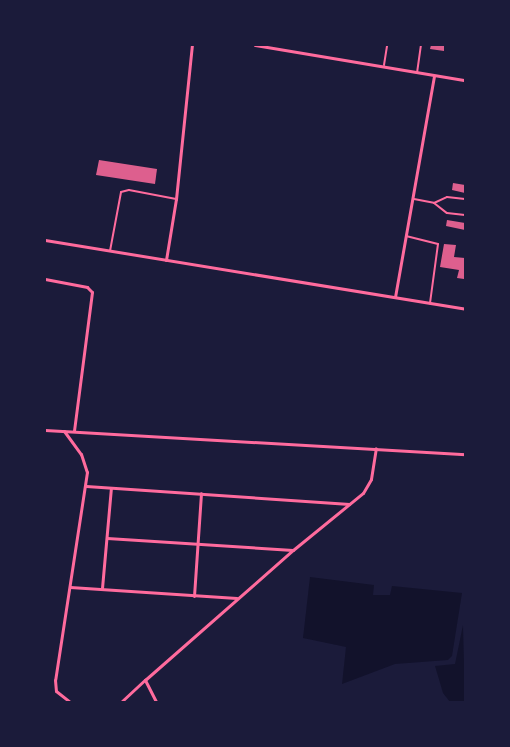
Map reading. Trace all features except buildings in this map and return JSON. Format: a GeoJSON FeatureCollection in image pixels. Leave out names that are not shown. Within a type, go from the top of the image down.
{"type":"FeatureCollection","features":[{"type":"Feature","properties":{"kind":"street"},"geometry":{"type":"LineString","coordinates":[[166,260],[176,199],[192,45]]}},
{"type":"Feature","properties":{"kind":"street"},"geometry":{"type":"LineString","coordinates":[[255,45],[383,68],[465,80]]}},
{"type":"Feature","properties":{"kind":"street"},"geometry":{"type":"LineString","coordinates":[[395,297],[434,76]]}},
{"type":"Feature","properties":{"kind":"street"},"geometry":{"type":"LineString","coordinates":[[45,240],[465,309]]}},
{"type":"Feature","properties":{"kind":"street"},"geometry":{"type":"LineString","coordinates":[[45,279],[88,287],[92,292],[74,431]]}},
{"type":"Feature","properties":{"kind":"street"},"geometry":{"type":"LineString","coordinates":[[45,430],[465,454]]}},
{"type":"Feature","properties":{"kind":"street"},"geometry":{"type":"LineString","coordinates":[[64,430],[85,463],[86,486],[54,686],[70,702]]}},
{"type":"Feature","properties":{"kind":"street"},"geometry":{"type":"LineString","coordinates":[[120,702],[293,550],[350,504],[368,486],[376,448]]}},
{"type":"Feature","properties":{"kind":"street"},"geometry":{"type":"LineString","coordinates":[[86,486],[350,504]]}},
{"type":"Feature","properties":{"kind":"street"},"geometry":{"type":"LineString","coordinates":[[102,588],[111,488]]}},
{"type":"Feature","properties":{"kind":"street"},"geometry":{"type":"LineString","coordinates":[[194,596],[201,493]]}},
{"type":"Feature","properties":{"kind":"street"},"geometry":{"type":"LineString","coordinates":[[107,538],[293,550]]}},
{"type":"Feature","properties":{"kind":"street"},"geometry":{"type":"LineString","coordinates":[[70,587],[238,598]]}},
{"type":"Feature","properties":{"kind":"street"},"geometry":{"type":"LineString","coordinates":[[146,680],[156,702]]}},
{"type":"Feature","properties":{"kind":"lane"},"geometry":{"type":"LineString","coordinates":[[383,68],[387,45]]}},
{"type":"Feature","properties":{"kind":"lane"},"geometry":{"type":"LineString","coordinates":[[417,73],[421,45]]}},
{"type":"Feature","properties":{"kind":"lane"},"geometry":{"type":"LineString","coordinates":[[110,251],[119,195],[123,191],[176,199]]}},
{"type":"Feature","properties":{"kind":"lane"},"geometry":{"type":"LineString","coordinates":[[434,203],[447,197],[465,200]]}},
{"type":"Feature","properties":{"kind":"lane"},"geometry":{"type":"LineString","coordinates":[[412,199],[434,203],[447,213],[465,215]]}},
{"type":"Feature","properties":{"kind":"lane"},"geometry":{"type":"LineString","coordinates":[[406,236],[438,244],[430,303]]}},
{"type":"Feature","properties":{"kind":"shaded area"},"geometry":{"type":"Polygon","coordinates":[[[310,577],[374,585],[373,595],[390,595],[392,586],[462,593],[452,656],[448,660],[395,664],[342,684],[346,647],[303,638],[310,577]]]}},
{"type":"Feature","properties":{"kind":"shaded area"},"geometry":{"type":"Polygon","coordinates":[[[463,625],[465,702],[450,702],[443,693],[435,666],[455,664],[463,625]]]}}]}
